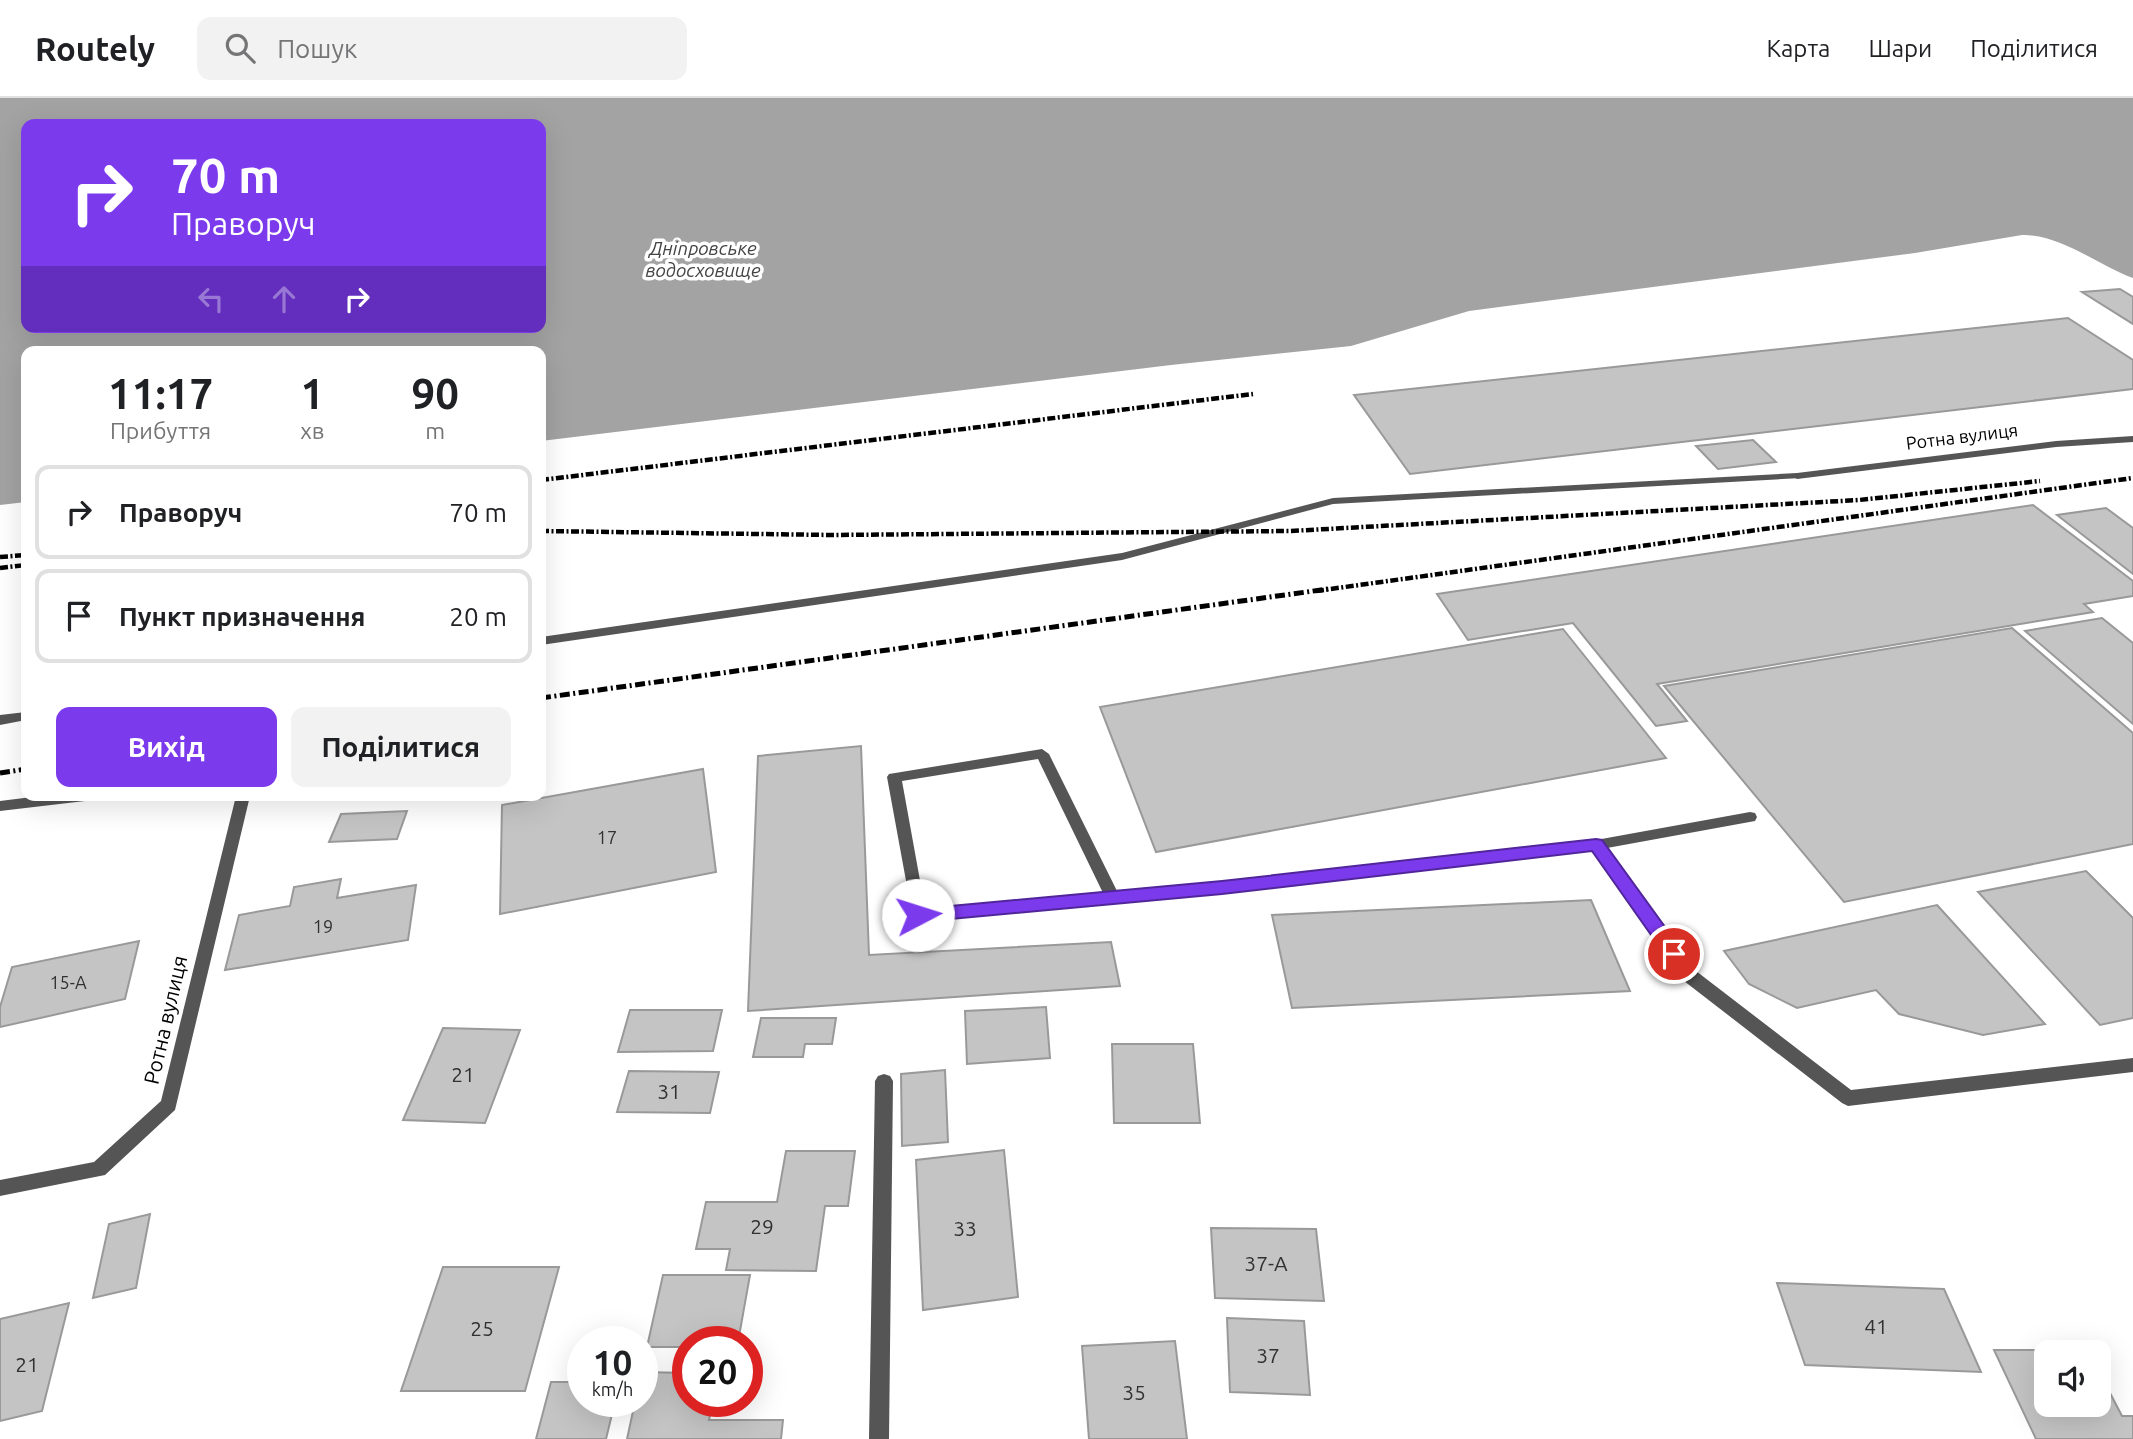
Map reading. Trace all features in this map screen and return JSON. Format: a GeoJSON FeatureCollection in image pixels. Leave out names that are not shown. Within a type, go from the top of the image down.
{"type":"FeatureCollection","features":[{"type":"Feature","properties":{"kind":"street","name":"Ротна вулиця"},"geometry":{"type":"LineString","coordinates":[[546,640],[1122,556],[1332,501],[1797,476],[2056,444],[2133,439]]}},
{"type":"Feature","properties":{"kind":"street"},"geometry":{"type":"LineString","coordinates":[[0,720],[21,717]]}},
{"type":"Feature","properties":{"kind":"street"},"geometry":{"type":"LineString","coordinates":[[1113,898],[1042,754],[894,777],[918,915],[1113,898],[1596,845],[1750,817]]}},
{"type":"Feature","properties":{"kind":"street"},"geometry":{"type":"LineString","coordinates":[[0,806],[42,801]]}},
{"type":"Feature","properties":{"kind":"street","name":"Ротна вулиця"},"geometry":{"type":"LineString","coordinates":[[0,1188],[99,1169],[169,1105],[242,801]]}},
{"type":"Feature","properties":{"kind":"street"},"geometry":{"type":"LineString","coordinates":[[1596,845],[1690,975],[1848,1098],[2133,1065]]}},
{"type":"Feature","properties":{"kind":"street"},"geometry":{"type":"LineString","coordinates":[[880,1439],[884,1081]]}},
{"type":"Feature","properties":{"kind":"water","name":"Дніпровське водосховище"},"geometry":{"type":"Polygon","coordinates":[[[0,98],[2133,98],[2133,278],[2051,239],[2022,235],[1915,253],[1469,311],[1351,346],[546,440],[546,346],[21,346],[21,503],[0,505],[0,98]]]}},
{"type":"Feature","properties":{"kind":"building"},"geometry":{"type":"Polygon","coordinates":[[[2120,289],[2133,297],[2133,324],[2082,292],[2120,289]]]}},
{"type":"Feature","properties":{"kind":"building"},"geometry":{"type":"Polygon","coordinates":[[[2068,318],[2133,360],[2133,389],[1410,474],[1354,395],[2068,318]]]}},
{"type":"Feature","properties":{"kind":"building"},"geometry":{"type":"Polygon","coordinates":[[[1753,440],[1776,462],[1718,469],[1696,446],[1753,440]]]}},
{"type":"Feature","properties":{"kind":"building"},"geometry":{"type":"Polygon","coordinates":[[[2033,505],[2133,581],[2133,596],[2084,604],[2093,612],[1657,684],[1687,721],[1656,726],[1573,623],[1468,640],[1437,594],[2033,505]]]}},
{"type":"Feature","properties":{"kind":"building"},"geometry":{"type":"Polygon","coordinates":[[[2106,508],[2133,528],[2133,574],[2057,515],[2106,508]]]}},
{"type":"Feature","properties":{"kind":"building"},"geometry":{"type":"Polygon","coordinates":[[[2102,618],[2133,643],[2133,724],[2025,631],[2102,618]]]}},
{"type":"Feature","properties":{"kind":"building"},"geometry":{"type":"Polygon","coordinates":[[[2012,628],[2133,733],[2133,844],[1844,902],[1664,686],[2012,628]]]}},
{"type":"Feature","properties":{"kind":"building"},"geometry":{"type":"Polygon","coordinates":[[[1563,629],[1666,758],[1156,852],[1100,707],[1563,629]]]}},
{"type":"Feature","properties":{"kind":"building"},"geometry":{"type":"Polygon","coordinates":[[[861,746],[869,955],[1111,942],[1120,986],[748,1011],[758,756],[861,746]]]}},
{"type":"Feature","properties":{"kind":"building"},"geometry":{"type":"Polygon","coordinates":[[[703,769],[716,872],[500,914],[502,805],[546,801],[546,797],[703,769]]]}},
{"type":"Feature","properties":{"kind":"building"},"geometry":{"type":"Polygon","coordinates":[[[407,811],[397,839],[329,842],[341,814],[407,811]]]}},
{"type":"Feature","properties":{"kind":"building"},"geometry":{"type":"Polygon","coordinates":[[[2086,871],[2133,918],[2133,1018],[2100,1025],[1978,892],[2086,871]]]}},
{"type":"Feature","properties":{"kind":"building"},"geometry":{"type":"Polygon","coordinates":[[[341,879],[337,898],[416,885],[408,940],[225,970],[239,915],[290,906],[294,887],[341,879]]]}},
{"type":"Feature","properties":{"kind":"building"},"geometry":{"type":"Polygon","coordinates":[[[1591,900],[1630,991],[1292,1008],[1272,915],[1591,900]]]}},
{"type":"Feature","properties":{"kind":"building"},"geometry":{"type":"Polygon","coordinates":[[[1937,905],[2045,1024],[1983,1035],[1899,1014],[1876,990],[1797,1008],[1749,984],[1724,951],[1937,905]]]}},
{"type":"Feature","properties":{"kind":"building"},"geometry":{"type":"Polygon","coordinates":[[[139,941],[125,999],[0,1027],[0,1007],[12,967],[139,941]]]}},
{"type":"Feature","properties":{"kind":"building"},"geometry":{"type":"Polygon","coordinates":[[[1046,1007],[1050,1058],[967,1064],[965,1011],[1046,1007]]]}},
{"type":"Feature","properties":{"kind":"building"},"geometry":{"type":"Polygon","coordinates":[[[630,1010],[722,1010],[713,1051],[618,1052],[630,1010]]]}},
{"type":"Feature","properties":{"kind":"building"},"geometry":{"type":"Polygon","coordinates":[[[761,1018],[836,1018],[832,1044],[805,1044],[803,1057],[753,1057],[761,1018]]]}},
{"type":"Feature","properties":{"kind":"building"},"geometry":{"type":"Polygon","coordinates":[[[443,1028],[520,1030],[485,1123],[403,1120],[443,1028]]]}},
{"type":"Feature","properties":{"kind":"building"},"geometry":{"type":"Polygon","coordinates":[[[1112,1044],[1193,1044],[1200,1123],[1114,1123],[1112,1044]]]}},
{"type":"Feature","properties":{"kind":"building"},"geometry":{"type":"Polygon","coordinates":[[[945,1070],[948,1142],[902,1146],[901,1074],[945,1070]]]}},
{"type":"Feature","properties":{"kind":"building"},"geometry":{"type":"Polygon","coordinates":[[[629,1071],[719,1072],[710,1113],[617,1112],[629,1071]]]}},
{"type":"Feature","properties":{"kind":"building"},"geometry":{"type":"Polygon","coordinates":[[[1004,1150],[1018,1297],[923,1310],[916,1160],[1004,1150]]]}},
{"type":"Feature","properties":{"kind":"building"},"geometry":{"type":"Polygon","coordinates":[[[786,1151],[855,1151],[848,1206],[825,1206],[816,1271],[726,1270],[730,1249],[696,1249],[706,1202],[777,1202],[786,1151]]]}},
{"type":"Feature","properties":{"kind":"building"},"geometry":{"type":"Polygon","coordinates":[[[150,1214],[136,1288],[93,1298],[109,1224],[150,1214]]]}},
{"type":"Feature","properties":{"kind":"building"},"geometry":{"type":"Polygon","coordinates":[[[1211,1228],[1316,1229],[1324,1301],[1215,1298],[1211,1228]]]}},
{"type":"Feature","properties":{"kind":"building"},"geometry":{"type":"Polygon","coordinates":[[[443,1267],[559,1267],[525,1391],[401,1391],[443,1267]]]}},
{"type":"Feature","properties":{"kind":"building"},"geometry":{"type":"Polygon","coordinates":[[[663,1275],[750,1275],[741,1326],[672,1326],[672,1347],[658,1347],[658,1326],[652,1326],[663,1275]]]}},
{"type":"Feature","properties":{"kind":"building"},"geometry":{"type":"Polygon","coordinates":[[[1777,1283],[1944,1289],[1981,1372],[1805,1365],[1777,1283]]]}},
{"type":"Feature","properties":{"kind":"building"},"geometry":{"type":"Polygon","coordinates":[[[69,1303],[42,1411],[0,1421],[0,1319],[69,1303]]]}},
{"type":"Feature","properties":{"kind":"building"},"geometry":{"type":"Polygon","coordinates":[[[1227,1318],[1304,1321],[1310,1395],[1230,1392],[1227,1318]]]}},
{"type":"Feature","properties":{"kind":"building"},"geometry":{"type":"Polygon","coordinates":[[[1175,1341],[1187,1439],[1089,1439],[1082,1346],[1175,1341]]]}},
{"type":"Feature","properties":{"kind":"building"},"geometry":{"type":"Polygon","coordinates":[[[1994,1350],[2034,1350],[2034,1417],[2111,1417],[2111,1395],[2122,1416],[2133,1416],[2133,1439],[2036,1439],[1994,1350]]]}},
{"type":"Feature","properties":{"kind":"building"},"geometry":{"type":"Polygon","coordinates":[[[658,1372],[672,1373],[672,1417],[783,1420],[781,1439],[627,1439],[632,1417],[658,1417],[658,1372]]]}},
{"type":"Feature","properties":{"kind":"building"},"geometry":{"type":"Polygon","coordinates":[[[551,1382],[567,1382],[567,1417],[611,1417],[606,1439],[536,1439],[551,1382]]]}},
{"type":"Feature","properties":{"kind":"railway"},"geometry":{"type":"LineString","coordinates":[[546,479],[1253,394]]}},
{"type":"Feature","properties":{"kind":"railway"},"geometry":{"type":"LineString","coordinates":[[1316,591],[2133,478]]}},
{"type":"Feature","properties":{"kind":"railway"},"geometry":{"type":"LineString","coordinates":[[546,531],[832,535],[1290,531],[1859,500],[2040,481]]}},
{"type":"Feature","properties":{"kind":"railway"},"geometry":{"type":"LineString","coordinates":[[0,557],[21,555]]}},
{"type":"Feature","properties":{"kind":"railway"},"geometry":{"type":"LineString","coordinates":[[0,568],[21,566]]}},
{"type":"Feature","properties":{"kind":"railway"},"geometry":{"type":"LineString","coordinates":[[546,697],[1328,589]]}},
{"type":"Feature","properties":{"kind":"railway"},"geometry":{"type":"LineString","coordinates":[[0,773],[21,770]]}},
{"type":"Feature","properties":{"kind":"route"},"geometry":{"type":"LineString","coordinates":[[918,915],[1222,888],[1596,845],[1674,954]]}}]}
